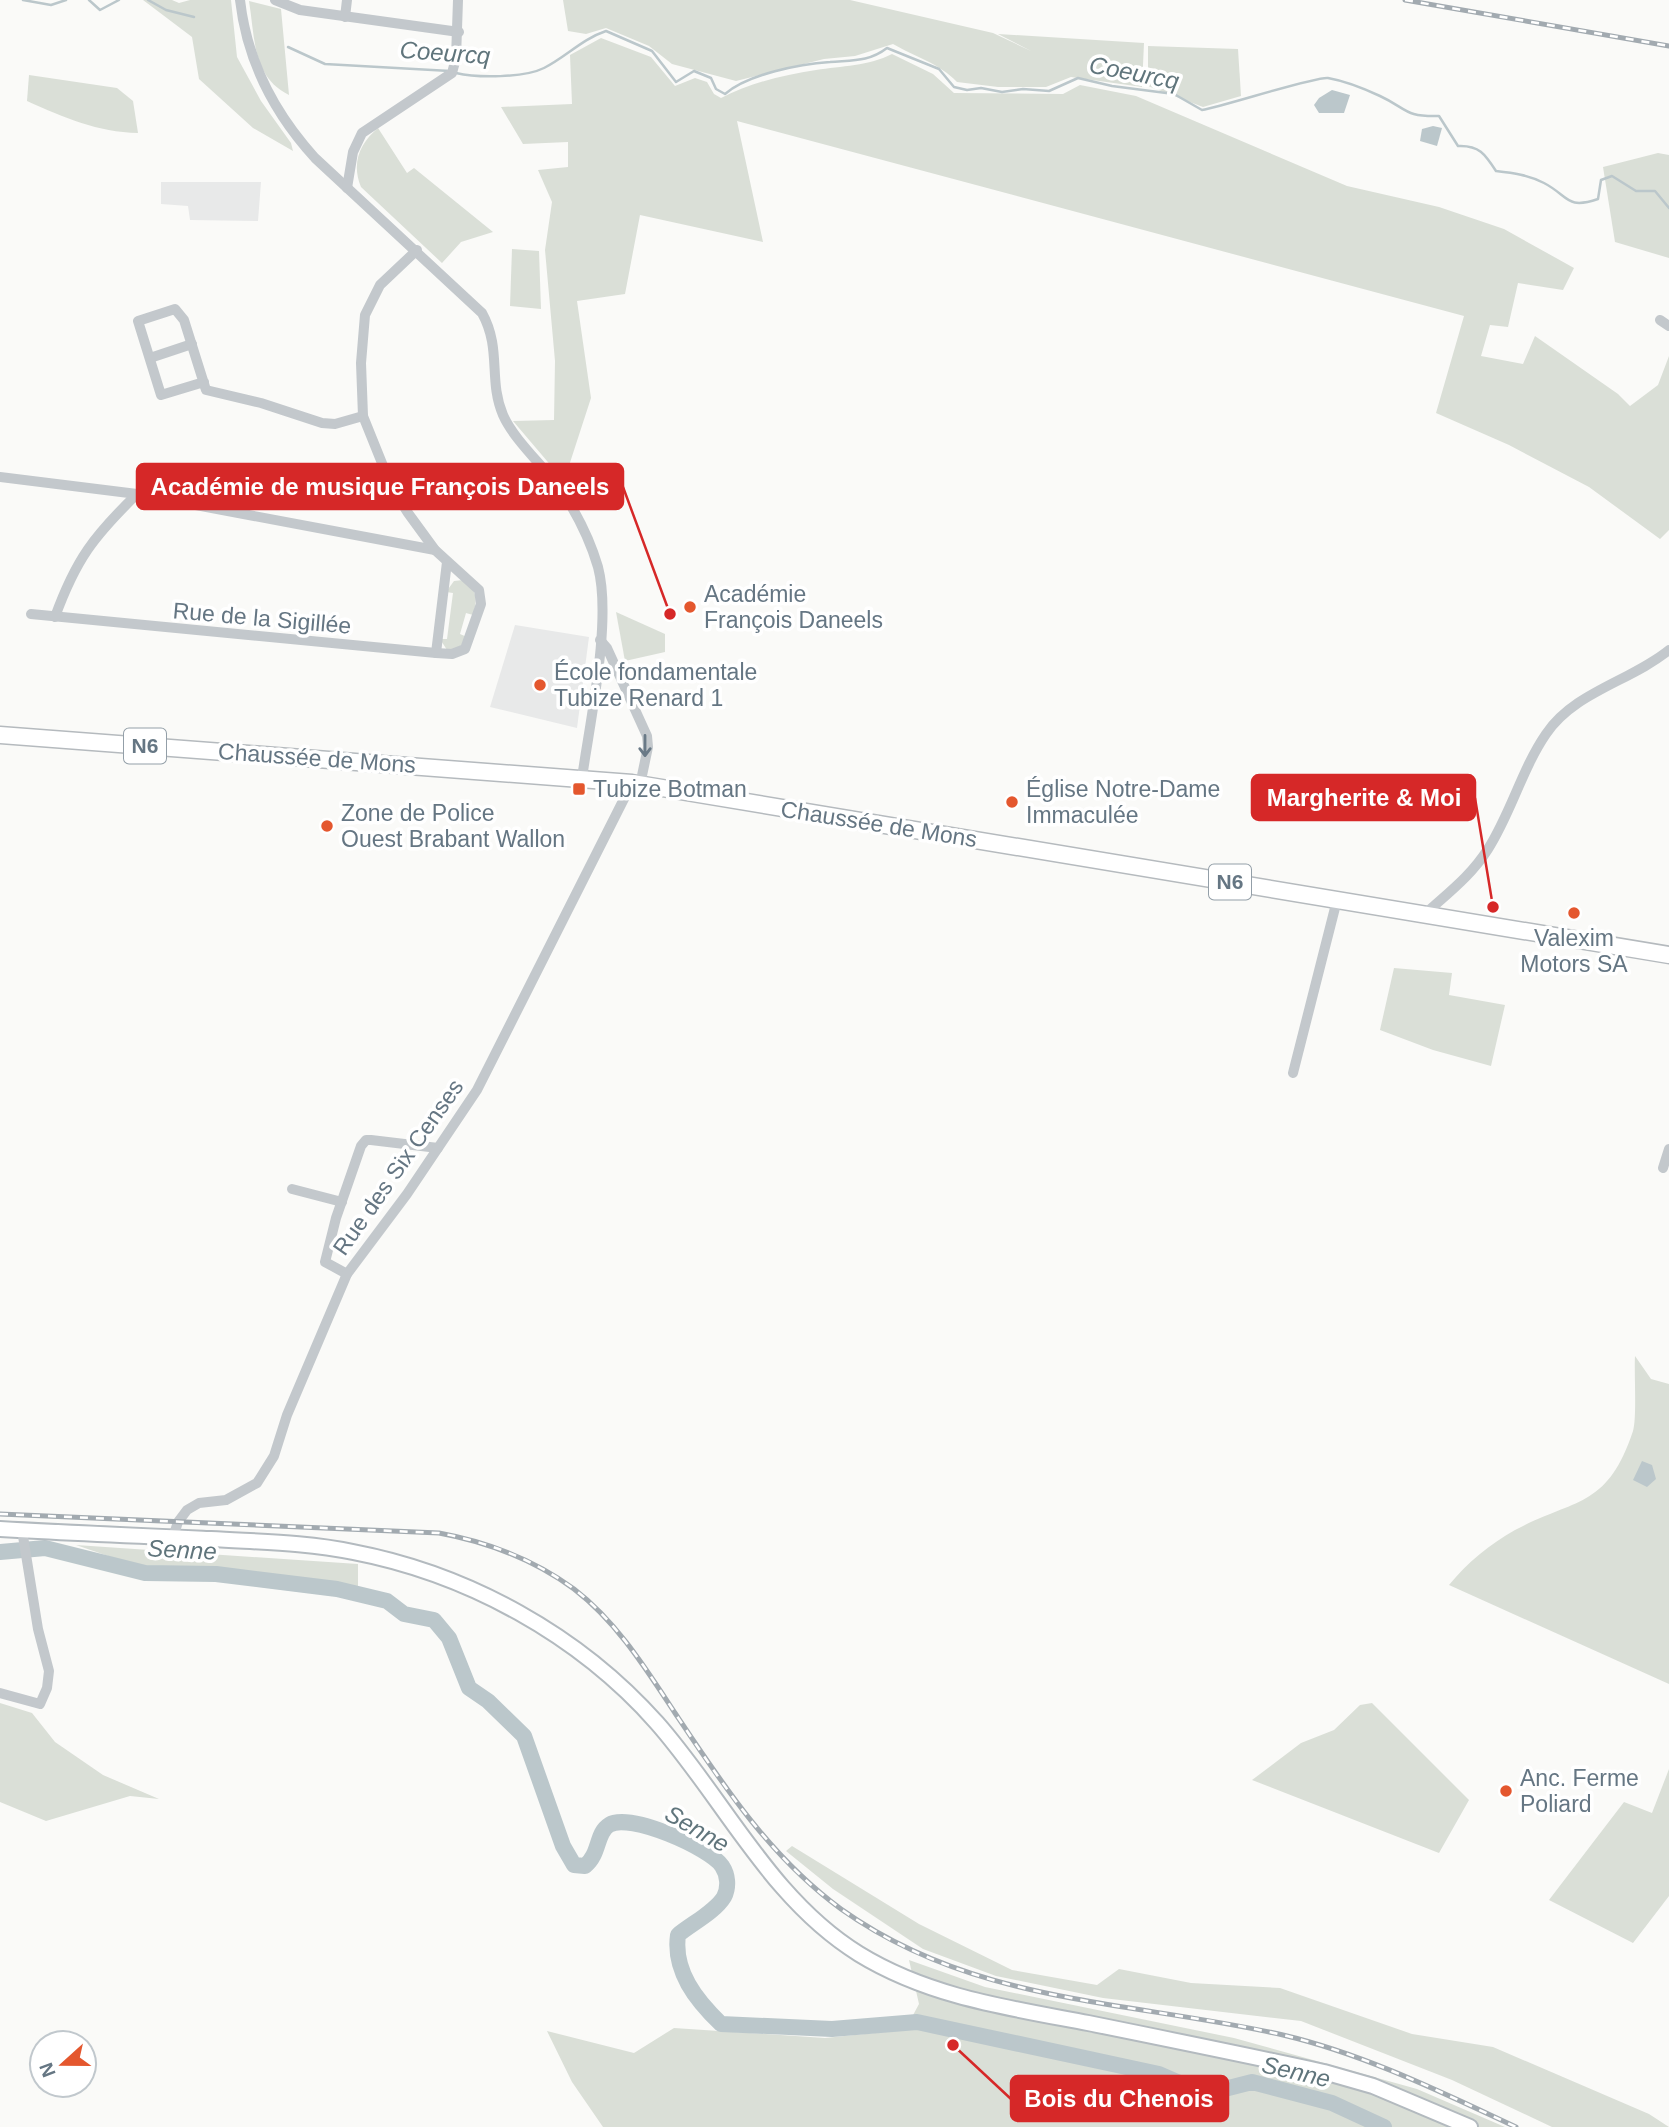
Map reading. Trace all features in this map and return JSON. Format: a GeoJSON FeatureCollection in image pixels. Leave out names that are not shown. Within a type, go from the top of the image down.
{"type":"FeatureCollection","features":[{"type":"Feature","properties":{"kind":"main road","name":"Chaussée de Mons"},"geometry":{"type":"LineString","coordinates":[[0,735],[636,784],[1669,955]]}},
{"type":"Feature","properties":{"kind":"street"},"geometry":{"type":"LineString","coordinates":[[240,0],[244,32],[265,88],[304,146],[469,297],[490,327],[494,341],[496,398],[505,419],[565,496],[586,536],[598,568],[603,603],[582,778]]}},
{"type":"Feature","properties":{"kind":"street"},"geometry":{"type":"LineString","coordinates":[[275,0],[300,10],[458,32]]}},
{"type":"Feature","properties":{"kind":"street"},"geometry":{"type":"LineString","coordinates":[[345,17],[347,0]]}},
{"type":"Feature","properties":{"kind":"street"},"geometry":{"type":"LineString","coordinates":[[347,188],[354,152],[362,133],[453,71],[458,32],[458,0]]}},
{"type":"Feature","properties":{"kind":"street"},"geometry":{"type":"LineString","coordinates":[[416,250],[387,276],[365,315],[361,363],[363,416],[392,488],[435,550],[447,562],[436,653]]}},
{"type":"Feature","properties":{"kind":"street"},"geometry":{"type":"LineString","coordinates":[[204,383],[161,395],[138,321],[175,309],[181,313],[192,344],[204,383],[206,390],[218,395],[261,402],[322,423],[335,424],[363,416]]}},
{"type":"Feature","properties":{"kind":"street"},"geometry":{"type":"LineString","coordinates":[[150,358],[192,344]]}},
{"type":"Feature","properties":{"kind":"street"},"geometry":{"type":"LineString","coordinates":[[0,477],[137,494],[435,550]]}},
{"type":"Feature","properties":{"kind":"street"},"geometry":{"type":"LineString","coordinates":[[55,617],[70,576],[83,553],[102,528],[137,494]]}},
{"type":"Feature","properties":{"kind":"street","name":"Rue de la Sigillée"},"geometry":{"type":"LineString","coordinates":[[31,614],[452,654],[465,649],[481,598],[475,584],[447,562]]}},
{"type":"Feature","properties":{"kind":"street","name":"Rue des Six Censes"},"geometry":{"type":"LineString","coordinates":[[173,1537],[178,1522],[187,1510],[199,1503],[226,1500],[257,1483],[274,1456],[288,1415],[347,1274],[477,1090],[636,784],[648,747],[647,736],[607,648],[600,640]]}},
{"type":"Feature","properties":{"kind":"street"},"geometry":{"type":"LineString","coordinates":[[1424,914],[1468,877],[1489,848],[1546,733],[1573,707],[1643,671],[1669,650]]}},
{"type":"Feature","properties":{"kind":"street"},"geometry":{"type":"LineString","coordinates":[[1293,1073],[1337,900]]}},
{"type":"Feature","properties":{"kind":"street"},"geometry":{"type":"LineString","coordinates":[[347,1274],[341,1268],[325,1262],[361,1146],[366,1140],[438,1148]]}},
{"type":"Feature","properties":{"kind":"street"},"geometry":{"type":"LineString","coordinates":[[1663,1168],[1669,1149]]}},
{"type":"Feature","properties":{"kind":"street"},"geometry":{"type":"LineString","coordinates":[[292,1189],[342,1202]]}},
{"type":"Feature","properties":{"kind":"street"},"geometry":{"type":"LineString","coordinates":[[0,1529],[23,1536],[173,1537],[313,1545],[354,1552],[446,1578],[524,1616],[594,1664],[654,1720],[682,1753],[760,1861],[796,1903],[824,1929],[856,1952],[916,1983],[970,1999],[1324,2072],[1373,2086],[1470,2127]]}},
{"type":"Feature","properties":{"kind":"street"},"geometry":{"type":"LineString","coordinates":[[0,1693],[40,1704],[47,1688],[49,1671],[37,1629],[23,1536]]}},
{"type":"Feature","properties":{"kind":"shaded area"},"geometry":{"type":"Polygon","coordinates":[[[143,0],[172,0],[179,3],[190,0],[231,0],[237,57],[261,101],[291,143],[293,151],[253,128],[199,79],[192,37],[143,0]]]}},
{"type":"Feature","properties":{"kind":"shaded area"},"geometry":{"type":"Polygon","coordinates":[[[563,0],[850,0],[993,33],[1031,51],[998,34],[1144,43],[1142,87],[1071,77],[1046,87],[998,87],[957,82],[935,65],[893,44],[855,56],[824,59],[736,81],[672,64],[649,46],[606,28],[586,34],[568,31],[563,0]]]}},
{"type":"Feature","properties":{"kind":"shaded area"},"geometry":{"type":"Polygon","coordinates":[[[249,1],[281,9],[289,95],[268,78],[262,67],[257,55],[249,1]]]}},
{"type":"Feature","properties":{"kind":"shaded area"},"geometry":{"type":"Polygon","coordinates":[[[601,38],[651,57],[675,86],[695,78],[707,82],[714,94],[721,98],[779,77],[864,63],[892,54],[933,74],[954,93],[1063,94],[1080,85],[1136,96],[1347,186],[1439,207],[1504,229],[1574,268],[1563,290],[1518,283],[1508,327],[1490,325],[1481,356],[1523,364],[1535,336],[1618,394],[1630,406],[1658,385],[1669,356],[1669,530],[1660,539],[1589,487],[1509,445],[1436,413],[1464,316],[737,121],[763,242],[640,215],[625,294],[577,301],[591,398],[564,481],[513,421],[554,420],[555,361],[545,250],[552,202],[538,170],[568,167],[568,142],[523,144],[501,107],[572,104],[570,55],[601,38]]]}},
{"type":"Feature","properties":{"kind":"shaded area"},"geometry":{"type":"Polygon","coordinates":[[[1148,46],[1238,49],[1241,96],[1203,107],[1148,86],[1148,46]]]}},
{"type":"Feature","properties":{"kind":"shaded area"},"geometry":{"type":"Polygon","coordinates":[[[29,75],[117,88],[133,101],[138,133],[95,127],[27,101],[29,75]]]}},
{"type":"Feature","properties":{"kind":"shaded area"},"geometry":{"type":"Polygon","coordinates":[[[1332,90],[1350,95],[1344,113],[1319,113],[1314,105],[1319,98],[1332,90]]]}},
{"type":"Feature","properties":{"kind":"shaded area"},"geometry":{"type":"Polygon","coordinates":[[[1433,126],[1442,128],[1437,146],[1420,141],[1422,129],[1433,126]]]}},
{"type":"Feature","properties":{"kind":"shaded area"},"geometry":{"type":"Polygon","coordinates":[[[378,128],[407,173],[414,168],[493,232],[461,242],[442,263],[361,187],[357,170],[359,154],[366,140],[378,128]]]}},
{"type":"Feature","properties":{"kind":"shaded area"},"geometry":{"type":"Polygon","coordinates":[[[1658,153],[1669,155],[1669,258],[1615,242],[1603,167],[1658,153]]]}},
{"type":"Feature","properties":{"kind":"shaded area"},"geometry":{"type":"Polygon","coordinates":[[[161,182],[261,182],[258,221],[190,220],[188,206],[161,204],[161,182]]]}},
{"type":"Feature","properties":{"kind":"shaded area"},"geometry":{"type":"Polygon","coordinates":[[[512,249],[539,251],[541,309],[510,306],[512,249]]]}},
{"type":"Feature","properties":{"kind":"shaded area"},"geometry":{"type":"Polygon","coordinates":[[[463,580],[474,591],[475,609],[473,615],[466,613],[460,634],[467,637],[465,640],[459,647],[447,650],[440,639],[447,639],[453,593],[446,592],[454,581],[463,580]]]}},
{"type":"Feature","properties":{"kind":"shaded area"},"geometry":{"type":"Polygon","coordinates":[[[616,612],[665,634],[665,652],[625,661],[616,612]]]}},
{"type":"Feature","properties":{"kind":"shaded area","name":"École fondamentale Tubize Renard 1"},"geometry":{"type":"Polygon","coordinates":[[[515,625],[589,637],[577,728],[490,707],[515,625]]]}},
{"type":"Feature","properties":{"kind":"shaded area"},"geometry":{"type":"Polygon","coordinates":[[[1394,968],[1452,973],[1449,995],[1505,1005],[1491,1066],[1433,1050],[1380,1030],[1394,968]]]}},
{"type":"Feature","properties":{"kind":"shaded area"},"geometry":{"type":"Polygon","coordinates":[[[1635,1356],[1651,1379],[1669,1384],[1669,1684],[1449,1585],[1497,1541],[1515,1530],[1587,1498],[1612,1475],[1633,1431],[1635,1356]]]}},
{"type":"Feature","properties":{"kind":"shaded area"},"geometry":{"type":"Polygon","coordinates":[[[1642,1461],[1652,1465],[1656,1479],[1647,1487],[1633,1480],[1642,1461]]]}},
{"type":"Feature","properties":{"kind":"shaded area"},"geometry":{"type":"Polygon","coordinates":[[[76,1545],[358,1564],[358,1594],[146,1569],[76,1545]]]}},
{"type":"Feature","properties":{"kind":"shaded area"},"geometry":{"type":"Polygon","coordinates":[[[0,1703],[32,1713],[55,1742],[103,1775],[159,1799],[130,1796],[46,1821],[0,1802],[0,1703]]]}},
{"type":"Feature","properties":{"kind":"shaded area"},"geometry":{"type":"Polygon","coordinates":[[[1372,1703],[1469,1800],[1439,1853],[1252,1780],[1301,1743],[1334,1730],[1360,1705],[1372,1703]]]}},
{"type":"Feature","properties":{"kind":"shaded area"},"geometry":{"type":"Polygon","coordinates":[[[1669,1769],[1669,1896],[1633,1943],[1549,1900],[1624,1802],[1652,1813],[1669,1769]]]}},
{"type":"Feature","properties":{"kind":"shaded area"},"geometry":{"type":"Polygon","coordinates":[[[792,1846],[919,1924],[1012,1970],[1097,1985],[1119,1969],[1191,1983],[1280,1988],[1412,2034],[1493,2047],[1649,2114],[1669,2127],[1552,2127],[1452,2080],[1301,2021],[1103,1998],[996,1976],[923,1949],[833,1889],[786,1851],[792,1846]]]}},
{"type":"Feature","properties":{"kind":"shaded area"},"geometry":{"type":"Polygon","coordinates":[[[909,1960],[985,1987],[1234,2038],[1417,2089],[1505,2127],[603,2127],[572,2082],[547,2031],[634,2053],[674,2028],[825,2038],[905,2030],[919,2004],[909,1960]]]}},
{"type":"Feature","properties":{"kind":"waterway","name":"Coeurcq"},"geometry":{"type":"LineString","coordinates":[[23,0],[51,5],[66,0]]}},
{"type":"Feature","properties":{"kind":"waterway","name":"Coeurcq"},"geometry":{"type":"LineString","coordinates":[[89,0],[100,10],[119,0]]}},
{"type":"Feature","properties":{"kind":"waterway","name":"Coeurcq"},"geometry":{"type":"LineString","coordinates":[[148,0],[166,10],[194,17]]}},
{"type":"Feature","properties":{"kind":"waterway","name":"Coeurcq"},"geometry":{"type":"LineString","coordinates":[[456,73],[476,76],[525,74],[552,64],[606,31],[652,51],[676,82],[694,71],[711,78],[716,89],[725,94],[747,81],[775,71],[818,63],[860,60],[887,48],[939,69],[954,87],[967,90],[981,88],[1002,92],[1023,89],[1049,91],[1078,78],[1112,86],[1174,94],[1202,110],[1328,78],[1368,91],[1412,114],[1439,116],[1458,146],[1471,147],[1481,152],[1496,171],[1538,180],[1573,202],[1598,199],[1601,180],[1612,176],[1636,191],[1655,191],[1669,208]]}},
{"type":"Feature","properties":{"kind":"waterway","name":"Coeurcq"},"geometry":{"type":"LineString","coordinates":[[288,47],[325,64],[450,71]]}},
{"type":"Feature","properties":{"kind":"waterway","name":"Senne"},"geometry":{"type":"LineString","coordinates":[[0,1552],[45,1548],[145,1573],[216,1574],[337,1589],[387,1601],[404,1614],[434,1620],[449,1638],[469,1688],[488,1701],[524,1736],[563,1846],[574,1865],[585,1866],[593,1856],[605,1829],[619,1822],[633,1823],[668,1834],[702,1850],[722,1866],[727,1881],[724,1897],[709,1913],[678,1935],[677,1948],[688,1984],[721,2024],[832,2029],[917,2022],[1159,2074],[1205,2094],[1252,2082],[1332,2103],[1384,2127]]}},
{"type":"Feature","properties":{"kind":"railway"},"geometry":{"type":"LineString","coordinates":[[1405,0],[1669,46]]}},
{"type":"Feature","properties":{"kind":"railway"},"geometry":{"type":"LineString","coordinates":[[0,1514],[439,1533],[475,1541],[509,1553],[558,1578],[604,1616],[630,1647],[730,1793],[770,1843],[815,1889],[892,1941],[945,1964],[1000,1982],[1055,1995],[1225,2023],[1313,2043],[1373,2063],[1516,2127]]}},
{"type":"Feature","properties":{"kind":"place","name":"Académie François Daneels"},"geometry":{"type":"Point","coordinates":[690,607]}},
{"type":"Feature","properties":{"kind":"place","name":"Académie de musique François Daneels"},"geometry":{"type":"Point","coordinates":[670,614]}},
{"type":"Feature","properties":{"kind":"place","name":"École fondamentale Tubize Renard 1"},"geometry":{"type":"Point","coordinates":[540,685]}},
{"type":"Feature","properties":{"kind":"place","name":"Tubize Botman"},"geometry":{"type":"Point","coordinates":[579,789]}},
{"type":"Feature","properties":{"kind":"place","name":"Église Notre-Dame Immaculée"},"geometry":{"type":"Point","coordinates":[1012,802]}},
{"type":"Feature","properties":{"kind":"place","name":"Zone de Police Ouest Brabant Wallon"},"geometry":{"type":"Point","coordinates":[327,826]}},
{"type":"Feature","properties":{"kind":"place","name":"Margherite & Moi"},"geometry":{"type":"Point","coordinates":[1493,907]}},
{"type":"Feature","properties":{"kind":"place","name":"Valexim Motors SA"},"geometry":{"type":"Point","coordinates":[1574,913]}},
{"type":"Feature","properties":{"kind":"place","name":"Anc. Ferme Poliard"},"geometry":{"type":"Point","coordinates":[1506,1791]}},
{"type":"Feature","properties":{"kind":"place","name":"Bois du Chenois"},"geometry":{"type":"Point","coordinates":[953,2045]}}]}
